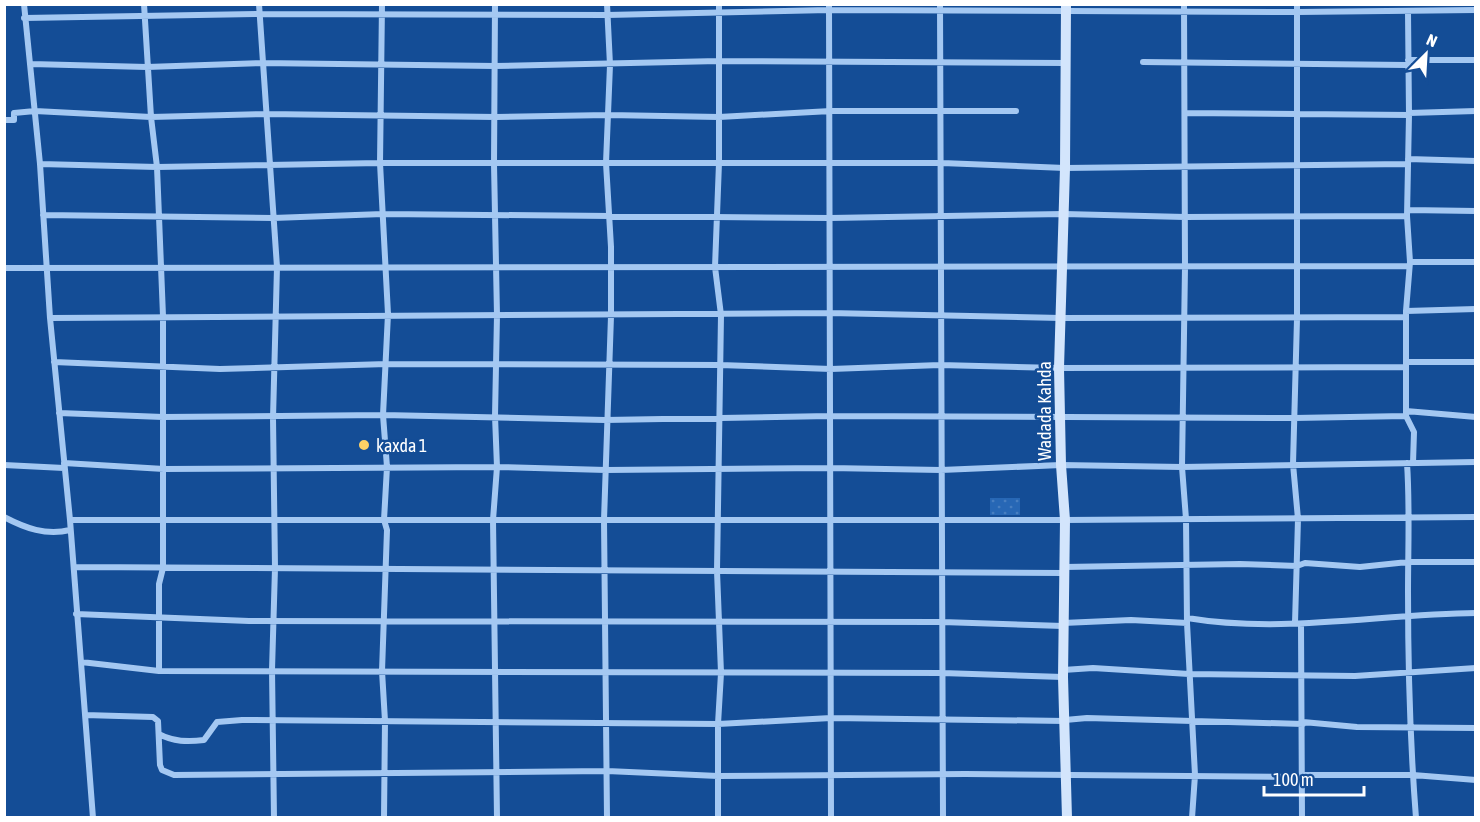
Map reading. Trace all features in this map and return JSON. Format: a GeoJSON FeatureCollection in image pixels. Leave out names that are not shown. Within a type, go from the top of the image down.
{"type":"FeatureCollection","features":[{"type":"Feature","properties":{"kind":"main road","name":"Wadada Kahda"},"geometry":{"type":"LineString","coordinates":[[1066,8],[1065,168],[1059,368],[1061,465],[1065,520],[1063,673],[1067,818]]}},
{"type":"Feature","properties":{"kind":"street"},"geometry":{"type":"LineString","coordinates":[[24,4],[40,164],[50,318],[70,520],[93,818]]}},
{"type":"Feature","properties":{"kind":"street"},"geometry":{"type":"LineString","coordinates":[[144,4],[147,67],[157,167],[163,316],[161,367],[164,469],[163,568],[159,584],[159,671]]}},
{"type":"Feature","properties":{"kind":"street"},"geometry":{"type":"LineString","coordinates":[[259,4],[261,63],[277,267],[273,418],[274,818]]}},
{"type":"Feature","properties":{"kind":"street"},"geometry":{"type":"LineString","coordinates":[[382,4],[380,163],[388,314],[383,414],[387,467],[382,671],[386,722],[384,818]]}},
{"type":"Feature","properties":{"kind":"street"},"geometry":{"type":"LineString","coordinates":[[495,4],[497,466],[493,520],[494,671],[498,723],[495,773],[497,818]]}},
{"type":"Feature","properties":{"kind":"street"},"geometry":{"type":"LineString","coordinates":[[607,818],[604,520],[605,420],[611,316],[606,164],[610,65],[608,4]]}},
{"type":"Feature","properties":{"kind":"street"},"geometry":{"type":"LineString","coordinates":[[718,818],[718,724],[722,673],[717,621],[719,520],[717,418],[721,315],[715,267],[719,163],[719,4]]}},
{"type":"Feature","properties":{"kind":"street"},"geometry":{"type":"LineString","coordinates":[[1297,4],[1297,319],[1293,464],[1298,519],[1298,624],[1302,676],[1302,818]]}},
{"type":"Feature","properties":{"kind":"street"},"geometry":{"type":"LineString","coordinates":[[24,18],[260,14],[607,15],[829,7],[1184,8],[1298,12],[1476,10]]}},
{"type":"Feature","properties":{"kind":"street"},"geometry":{"type":"LineString","coordinates":[[829,7],[831,63],[829,313],[831,818]]}},
{"type":"Feature","properties":{"kind":"street"},"geometry":{"type":"LineString","coordinates":[[940,7],[942,163],[940,417],[944,519],[942,718],[945,774],[943,818]]}},
{"type":"Feature","properties":{"kind":"street"},"geometry":{"type":"LineString","coordinates":[[1184,8],[1185,267],[1182,467],[1186,519],[1187,621],[1195,775],[1192,818]]}},
{"type":"Feature","properties":{"kind":"street"},"geometry":{"type":"LineString","coordinates":[[1405,9],[1409,114],[1406,413],[1414,432],[1410,463],[1408,614],[1410,726],[1416,818]]}},
{"type":"Feature","properties":{"kind":"street"},"geometry":{"type":"LineString","coordinates":[[31,64],[147,67],[261,63],[382,63],[495,66],[718,61],[831,63],[941,60],[1067,63]]}},
{"type":"Feature","properties":{"kind":"street"},"geometry":{"type":"LineString","coordinates":[[1143,62],[1296,63],[1476,60]]}},
{"type":"Feature","properties":{"kind":"street"},"geometry":{"type":"LineString","coordinates":[[4,120],[14,120],[14,113],[35,111],[151,117],[266,114],[382,117],[608,115],[719,117],[831,111],[1016,111]]}},
{"type":"Feature","properties":{"kind":"street"},"geometry":{"type":"LineString","coordinates":[[1185,113],[1409,114],[1476,111]]}},
{"type":"Feature","properties":{"kind":"street"},"geometry":{"type":"LineString","coordinates":[[40,164],[157,167],[380,163],[942,163],[1065,168],[1185,164],[1476,161]]}},
{"type":"Feature","properties":{"kind":"street"},"geometry":{"type":"LineString","coordinates":[[43,215],[273,218],[383,214],[830,218],[1064,214],[1297,217],[1476,211]]}},
{"type":"Feature","properties":{"kind":"street"},"geometry":{"type":"LineString","coordinates":[[4,268],[1296,268],[1476,262]]}},
{"type":"Feature","properties":{"kind":"street"},"geometry":{"type":"LineString","coordinates":[[50,318],[163,316],[277,318],[388,314],[611,316],[829,313],[1061,318],[1297,319],[1476,309]]}},
{"type":"Feature","properties":{"kind":"street"},"geometry":{"type":"LineString","coordinates":[[54,362],[220,369],[387,364],[720,365],[831,369],[940,365],[1296,369],[1476,362]]}},
{"type":"Feature","properties":{"kind":"street"},"geometry":{"type":"LineString","coordinates":[[59,413],[273,418],[383,414],[605,420],[830,416],[1294,418],[1406,413],[1476,417]]}},
{"type":"Feature","properties":{"kind":"street"},"geometry":{"type":"LineString","coordinates":[[4,465],[164,469],[497,466],[606,470],[830,468],[941,470],[1061,465],[1182,467],[1476,462]]}},
{"type":"Feature","properties":{"kind":"street"},"geometry":{"type":"LineString","coordinates":[[70,520],[1065,520],[1476,517]]}},
{"type":"Feature","properties":{"kind":"street"},"geometry":{"type":"LineString","coordinates":[[5,518],[39,531],[70,530]]}},
{"type":"Feature","properties":{"kind":"street"},"geometry":{"type":"LineString","coordinates":[[74,567],[944,573],[1186,565],[1297,566],[1305,563],[1360,567],[1408,562],[1476,562]]}},
{"type":"Feature","properties":{"kind":"street"},"geometry":{"type":"LineString","coordinates":[[76,614],[160,618],[1063,624],[1131,620],[1263,625],[1408,614],[1476,613]]}},
{"type":"Feature","properties":{"kind":"street"},"geometry":{"type":"LineString","coordinates":[[81,662],[159,671],[1063,673],[1093,668],[1189,674],[1302,676],[1409,675],[1452,668],[1476,668]]}},
{"type":"Feature","properties":{"kind":"street"},"geometry":{"type":"LineString","coordinates":[[85,715],[153,717],[159,721],[160,765],[162,770],[174,775],[273,772],[607,771],[718,776],[1413,775],[1476,780]]}},
{"type":"Feature","properties":{"kind":"street"},"geometry":{"type":"LineString","coordinates":[[159,734],[168,739],[204,740],[217,722],[718,724],[831,718],[1065,720],[1087,718],[1303,723],[1357,727],[1476,728]]}},
{"type":"Feature","properties":{"kind":"shaded area"},"geometry":{"type":"Polygon","coordinates":[[[990,498],[1020,498],[1020,515],[990,515],[990,498]]]}},
{"type":"Feature","properties":{"kind":"place","name":"kaxda 1"},"geometry":{"type":"Point","coordinates":[364,445]}}]}
